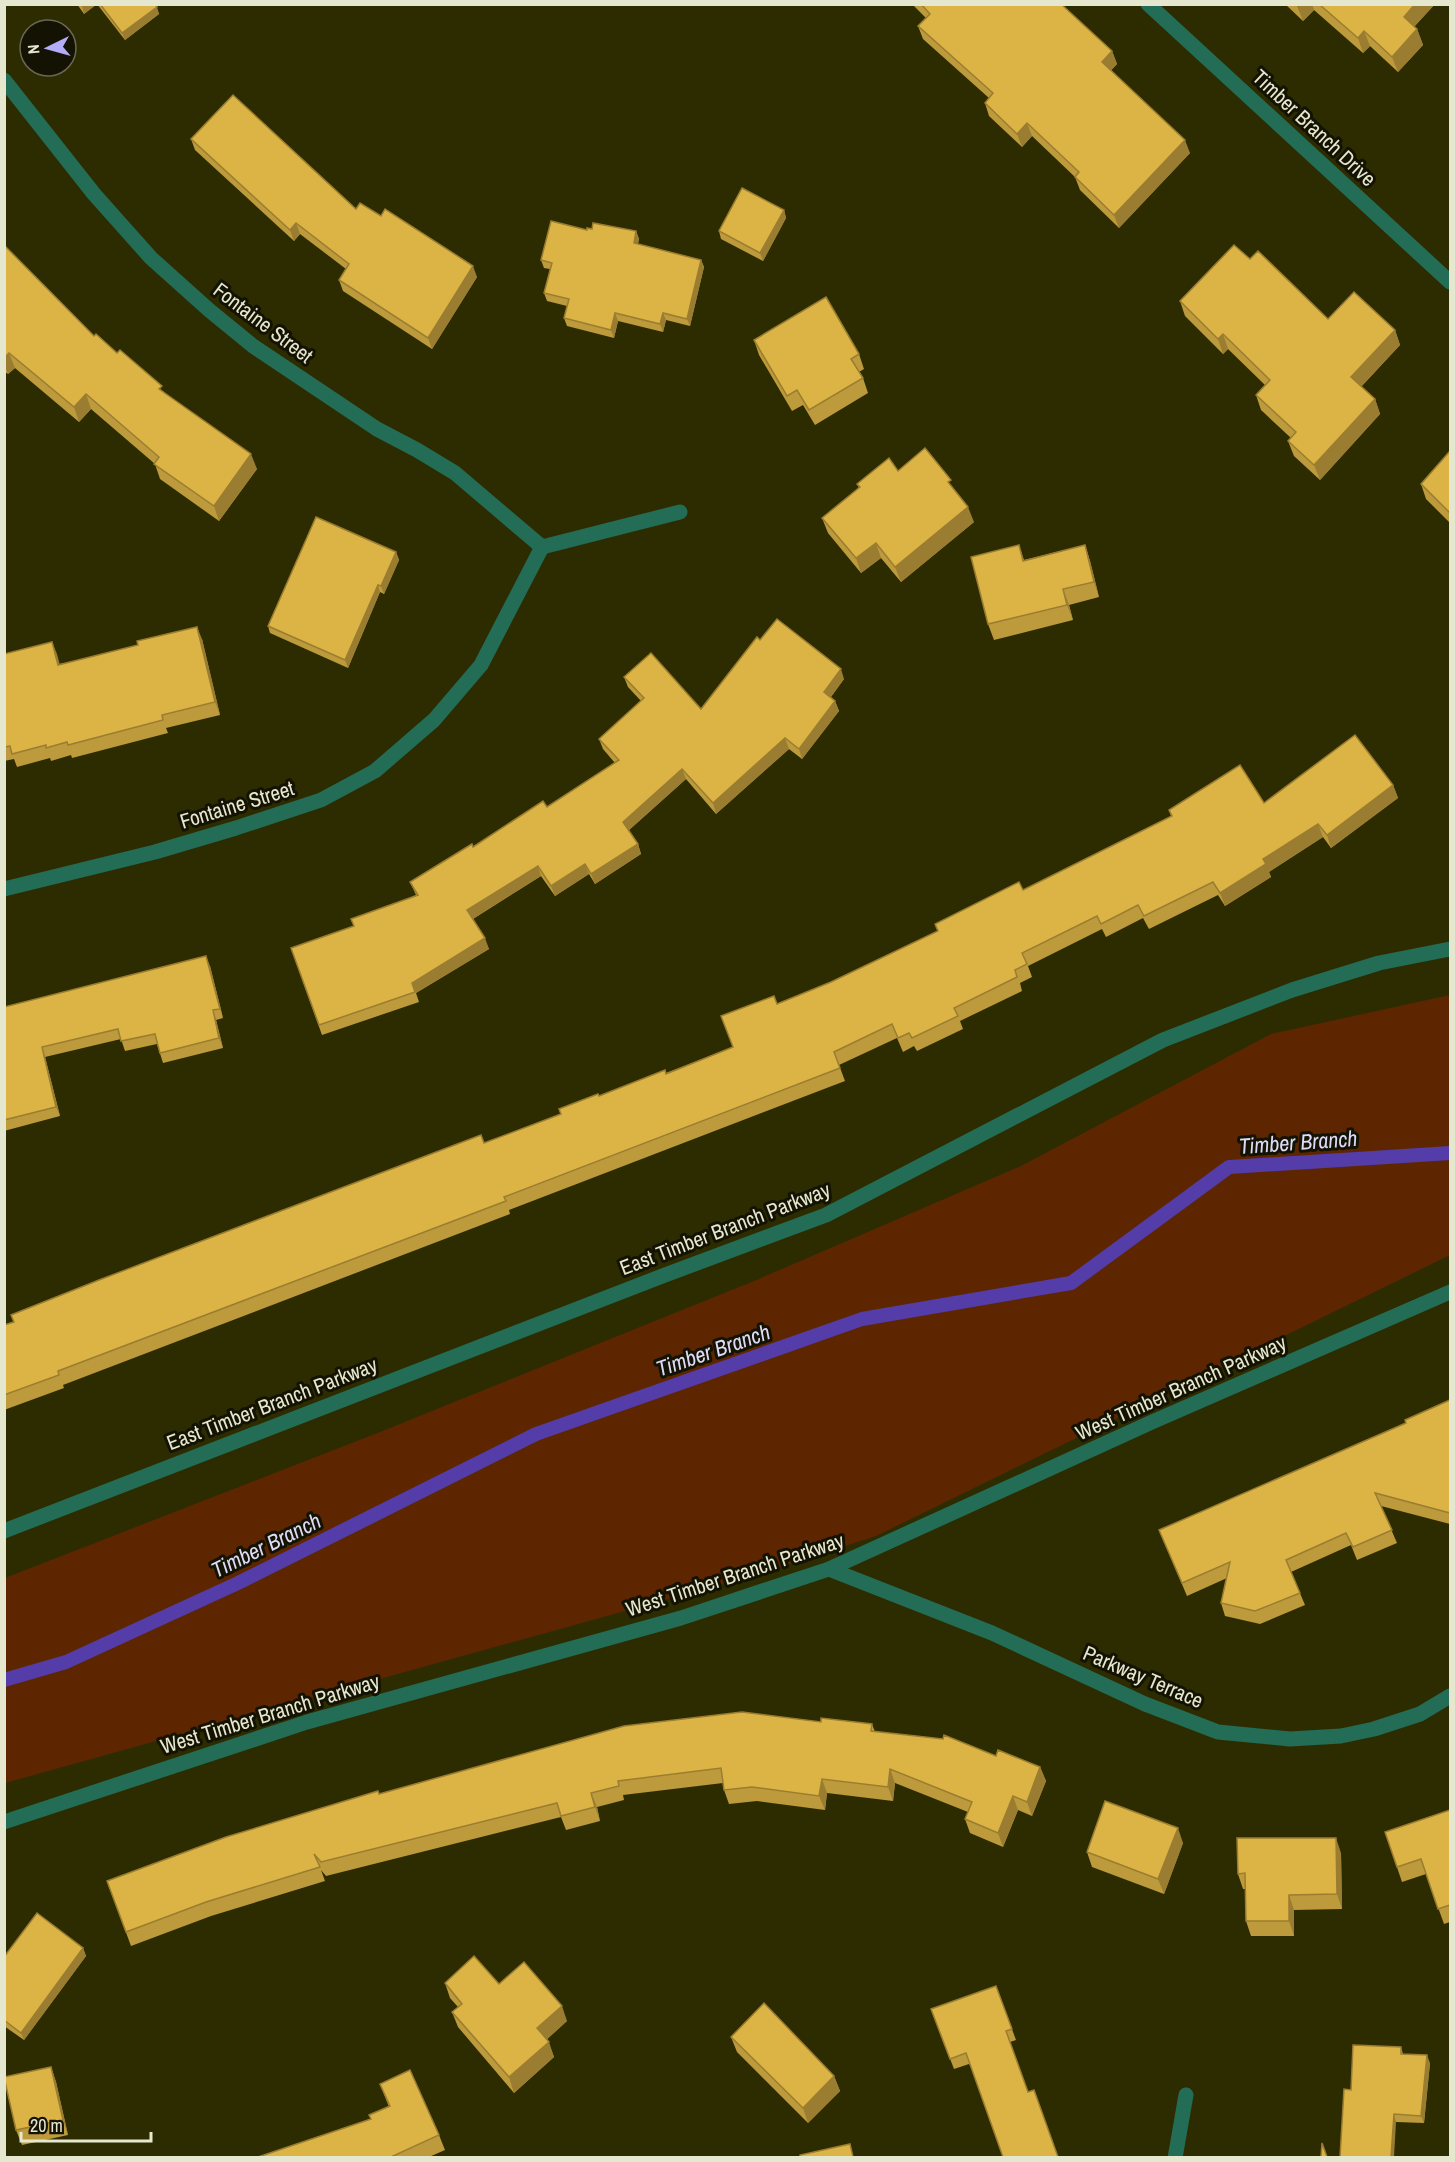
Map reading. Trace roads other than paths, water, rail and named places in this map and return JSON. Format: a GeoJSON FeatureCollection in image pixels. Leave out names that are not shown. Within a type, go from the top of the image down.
{"type":"FeatureCollection","features":[{"type":"Feature","properties":{"kind":"street","name":"Timber Branch Drive"},"geometry":{"type":"LineString","coordinates":[[1148,4],[1450,282]]}},
{"type":"Feature","properties":{"kind":"street","name":"Fontaine Street"},"geometry":{"type":"LineString","coordinates":[[4,80],[101,202],[151,258],[208,310],[253,346],[377,429],[455,473],[542,547],[481,665],[434,720],[375,771],[321,800],[236,828],[155,852],[4,889]]}},
{"type":"Feature","properties":{"kind":"street"},"geometry":{"type":"LineString","coordinates":[[542,547],[680,512]]}},
{"type":"Feature","properties":{"kind":"street","name":"East Timber Branch Parkway"},"geometry":{"type":"LineString","coordinates":[[4,1531],[826,1215],[1163,1040],[1292,990],[1379,963],[1450,949]]}},
{"type":"Feature","properties":{"kind":"street","name":"West Timber Branch Parkway"},"geometry":{"type":"LineString","coordinates":[[4,1822],[307,1722],[681,1618],[829,1569],[1152,1422],[1450,1292]]}},
{"type":"Feature","properties":{"kind":"street","name":"Parkway Terrace"},"geometry":{"type":"LineString","coordinates":[[829,1569],[993,1633],[1145,1704],[1218,1732],[1290,1739],[1341,1736],[1374,1729],[1420,1714],[1450,1696]]}},
{"type":"Feature","properties":{"kind":"street"},"geometry":{"type":"LineString","coordinates":[[1174,2157],[1186,2095]]}},
{"type":"Feature","properties":{"kind":"waterway","name":"Timber Branch"},"geometry":{"type":"LineString","coordinates":[[4,1680],[66,1662],[238,1583],[536,1434],[862,1319],[1071,1283],[1229,1167],[1450,1153]]}}]}
